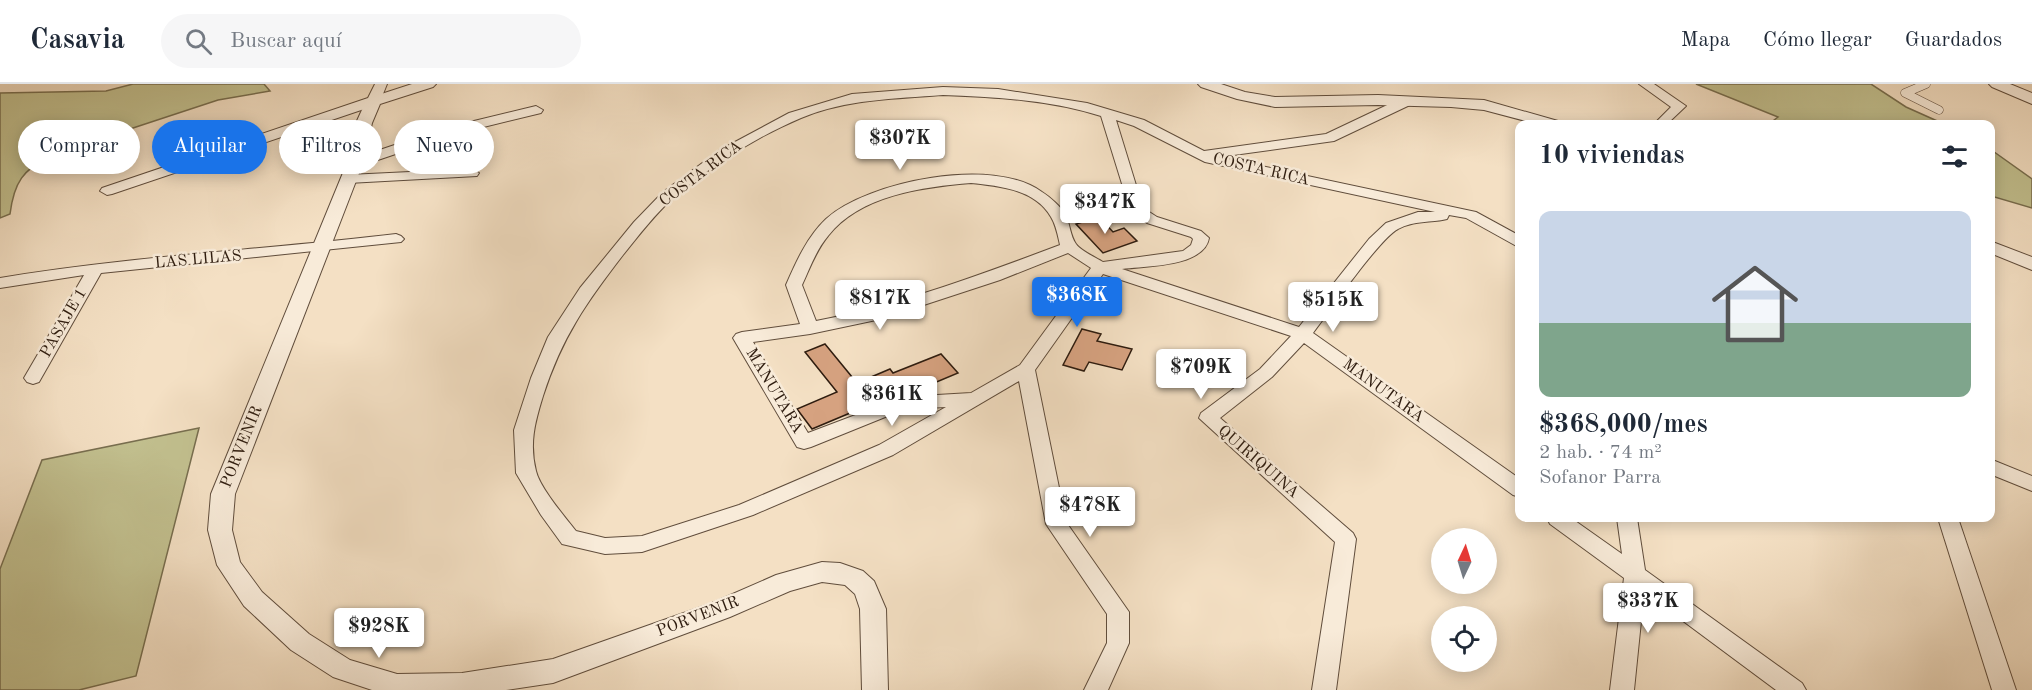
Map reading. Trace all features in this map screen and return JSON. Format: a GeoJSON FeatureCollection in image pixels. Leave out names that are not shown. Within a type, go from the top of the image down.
{"type":"FeatureCollection","features":[{"type":"Feature","properties":{"kind":"street"},"geometry":{"type":"LineString","coordinates":[[107,191],[378,93],[428,84]]}},
{"type":"Feature","properties":{"kind":"street"},"geometry":{"type":"LineString","coordinates":[[1206,84],[1242,96],[1275,102],[1407,101],[1484,105],[1539,120]]}},
{"type":"Feature","properties":{"kind":"street"},"geometry":{"type":"LineString","coordinates":[[1645,84],[1670,97],[1679,106],[1664,120]]}},
{"type":"Feature","properties":{"kind":"street"},"geometry":{"type":"LineString","coordinates":[[2005,85],[2032,99]]}},
{"type":"Feature","properties":{"kind":"street","name":"COSTA RICA"},"geometry":{"type":"LineString","coordinates":[[1026,369],[886,450],[746,510],[642,544],[605,546],[569,538],[548,510],[526,473],[523,430],[540,378],[557,337],[586,292],[639,225],[668,195],[725,153],[794,116],[852,98],[943,91],[998,93],[1077,105],[1139,123],[1200,155],[1234,165],[1470,215],[1515,240]]}},
{"type":"Feature","properties":{"kind":"street","name":"PORVENIR"},"geometry":{"type":"LineString","coordinates":[[365,120],[378,93]]}},
{"type":"Feature","properties":{"kind":"street"},"geometry":{"type":"LineString","coordinates":[[1200,155],[1329,138],[1407,101]]}},
{"type":"Feature","properties":{"kind":"street"},"geometry":{"type":"LineString","coordinates":[[382,158],[450,131],[536,110]]}},
{"type":"Feature","properties":{"kind":"street"},"geometry":{"type":"LineString","coordinates":[[1096,690],[1118,643],[1118,612],[1056,524],[1026,369],[1100,267],[1187,255],[1201,243],[1201,238],[1196,234],[1152,220],[1136,210],[1107,113]]}},
{"type":"Feature","properties":{"kind":"street","name":"PORVENIR"},"geometry":{"type":"LineString","coordinates":[[350,174],[224,494],[220,530],[229,565],[253,599],[300,642],[342,669],[397,686],[462,685],[553,671],[720,609],[785,582],[822,573],[840,573],[854,578],[865,588],[873,609],[875,690]]}},
{"type":"Feature","properties":{"kind":"street"},"geometry":{"type":"LineString","coordinates":[[810,328],[794,285],[818,237],[836,218],[861,202],[889,191],[949,179],[984,179],[1013,184],[1036,193],[1054,206],[1067,230],[1069,247]]}},
{"type":"Feature","properties":{"kind":"street","name":"QUIRIQUINA"},"geometry":{"type":"LineString","coordinates":[[1324,690],[1346,539],[1208,418],[1266,373],[1303,334],[1375,242],[1391,226],[1418,217],[1470,215]]}},
{"type":"Feature","properties":{"kind":"street","name":"LAS LILAS"},"geometry":{"type":"LineString","coordinates":[[0,283],[53,273],[319,249],[396,239]]}},
{"type":"Feature","properties":{"kind":"street","name":"MANUTARA"},"geometry":{"type":"LineString","coordinates":[[976,399],[903,404],[804,442],[742,338],[875,315],[994,276],[1069,247],[1100,267],[1303,334],[1515,486]]}},
{"type":"Feature","properties":{"kind":"street"},"geometry":{"type":"LineString","coordinates":[[1995,248],[2032,264]]}},
{"type":"Feature","properties":{"kind":"street","name":"PASAJE 1"},"geometry":{"type":"LineString","coordinates":[[33,378],[95,269]]}},
{"type":"Feature","properties":{"kind":"street"},"geometry":{"type":"LineString","coordinates":[[1995,468],[2032,484]]}},
{"type":"Feature","properties":{"kind":"street"},"geometry":{"type":"LineString","coordinates":[[1563,522],[1794,690]]}},
{"type":"Feature","properties":{"kind":"street"},"geometry":{"type":"LineString","coordinates":[[1622,690],[1635,573],[1628,522]]}},
{"type":"Feature","properties":{"kind":"street"},"geometry":{"type":"LineString","coordinates":[[1949,522],[2004,690]]}},
{"type":"Feature","properties":{"kind":"lane"},"geometry":{"type":"LineString","coordinates":[[1926,84],[1914,86],[1905,93],[1939,110]]}},
{"type":"Feature","properties":{"kind":"shaded area"},"geometry":{"type":"Polygon","coordinates":[[[133,84],[264,84],[270,91],[218,100],[140,126],[140,120],[18,120],[18,174],[25,174],[17,185],[10,214],[0,218],[0,93],[106,91],[133,84]]]}},
{"type":"Feature","properties":{"kind":"shaded area"},"geometry":{"type":"Polygon","coordinates":[[[1696,84],[1871,84],[1906,107],[1935,120],[1774,120],[1778,117],[1696,84]]]}},
{"type":"Feature","properties":{"kind":"shaded area"},"geometry":{"type":"Polygon","coordinates":[[[1995,153],[2032,179],[2032,208],[1995,197],[1995,153]]]}},
{"type":"Feature","properties":{"kind":"shaded area"},"geometry":{"type":"Polygon","coordinates":[[[199,428],[136,676],[79,690],[0,690],[0,569],[42,460],[199,428]]]}},
{"type":"Feature","properties":{"kind":"building"},"geometry":{"type":"Polygon","coordinates":[[[1099,217],[1113,232],[1124,228],[1137,241],[1103,253],[1076,224],[1099,217]]]}},
{"type":"Feature","properties":{"kind":"building"},"geometry":{"type":"Polygon","coordinates":[[[1082,329],[1101,334],[1097,341],[1132,349],[1122,370],[1089,362],[1084,371],[1063,365],[1082,329]]]}},
{"type":"Feature","properties":{"kind":"building"},"geometry":{"type":"Polygon","coordinates":[[[825,344],[857,383],[890,369],[893,373],[941,354],[958,373],[915,391],[912,387],[812,429],[797,409],[837,392],[805,352],[825,344]]]}}]}
